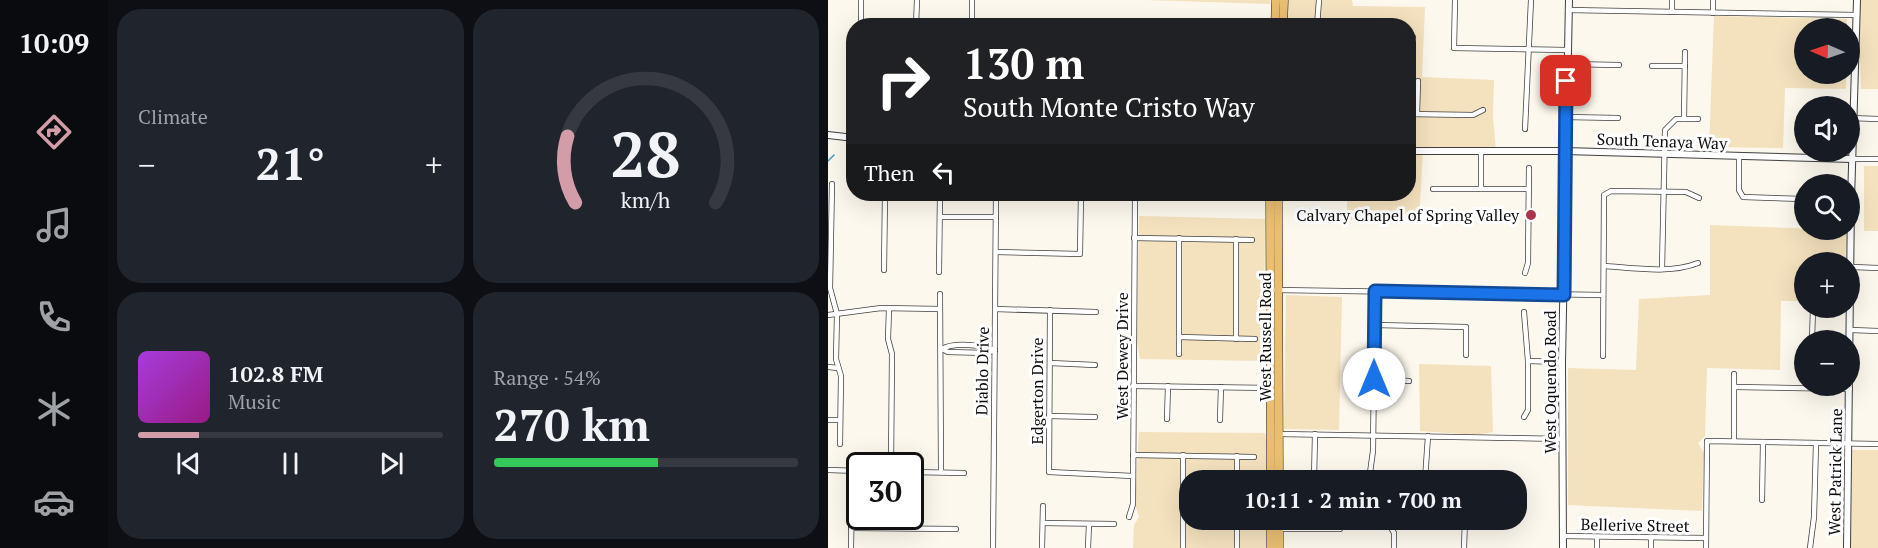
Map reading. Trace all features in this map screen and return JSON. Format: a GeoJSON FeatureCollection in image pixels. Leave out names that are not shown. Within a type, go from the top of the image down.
{"type":"FeatureCollection","features":[{"type":"Feature","properties":{"kind":"main road"},"geometry":{"type":"LineString","coordinates":[[1275,18],[1276,0]]}},
{"type":"Feature","properties":{"kind":"main road"},"geometry":{"type":"LineString","coordinates":[[1283,18],[1284,0]]}},
{"type":"Feature","properties":{"kind":"main road","name":"West Russell Road"},"geometry":{"type":"LineString","coordinates":[[1270,201],[1275,290]]}},
{"type":"Feature","properties":{"kind":"main road","name":"West Russell Road"},"geometry":{"type":"LineString","coordinates":[[1272,470],[1275,434],[1278,201]]}},
{"type":"Feature","properties":{"kind":"main road","name":"West Russell Road"},"geometry":{"type":"LineString","coordinates":[[1275,434],[1278,470]]}},
{"type":"Feature","properties":{"kind":"main road"},"geometry":{"type":"LineString","coordinates":[[1271,530],[1271,548]]}},
{"type":"Feature","properties":{"kind":"main road"},"geometry":{"type":"LineString","coordinates":[[1279,530],[1279,548]]}},
{"type":"Feature","properties":{"kind":"street"},"geometry":{"type":"LineString","coordinates":[[861,0],[861,18]]}},
{"type":"Feature","properties":{"kind":"street"},"geometry":{"type":"LineString","coordinates":[[916,18],[917,0]]}},
{"type":"Feature","properties":{"kind":"street"},"geometry":{"type":"LineString","coordinates":[[972,0],[972,18]]}},
{"type":"Feature","properties":{"kind":"street"},"geometry":{"type":"LineString","coordinates":[[1317,18],[1318,0]]}},
{"type":"Feature","properties":{"kind":"street"},"geometry":{"type":"LineString","coordinates":[[1455,0],[1454,48],[1567,50]]}},
{"type":"Feature","properties":{"kind":"street"},"geometry":{"type":"LineString","coordinates":[[1525,129],[1531,0]]}},
{"type":"Feature","properties":{"kind":"street","name":"West Oquendo Road"},"geometry":{"type":"LineString","coordinates":[[1563,548],[1564,151],[1569,0]]}},
{"type":"Feature","properties":{"kind":"street"},"geometry":{"type":"LineString","coordinates":[[1672,0],[1672,12]]}},
{"type":"Feature","properties":{"kind":"street"},"geometry":{"type":"LineString","coordinates":[[1713,0],[1713,13]]}},
{"type":"Feature","properties":{"kind":"street","name":"West Patrick Lane"},"geometry":{"type":"LineString","coordinates":[[1853,96],[1857,0]]}},
{"type":"Feature","properties":{"kind":"street"},"geometry":{"type":"LineString","coordinates":[[1568,10],[1857,15]]}},
{"type":"Feature","properties":{"kind":"street"},"geometry":{"type":"LineString","coordinates":[[1684,119],[1685,52]]}},
{"type":"Feature","properties":{"kind":"street"},"geometry":{"type":"LineString","coordinates":[[1567,64],[1620,65]]}},
{"type":"Feature","properties":{"kind":"street"},"geometry":{"type":"LineString","coordinates":[[1652,66],[1685,66]]}},
{"type":"Feature","properties":{"kind":"street"},"geometry":{"type":"LineString","coordinates":[[1418,81],[1417,114],[1473,115],[1483,110]]}},
{"type":"Feature","properties":{"kind":"street"},"geometry":{"type":"LineString","coordinates":[[1565,117],[1618,118]]}},
{"type":"Feature","properties":{"kind":"street"},"geometry":{"type":"LineString","coordinates":[[1860,118],[1878,119]]}},
{"type":"Feature","properties":{"kind":"street"},"geometry":{"type":"LineString","coordinates":[[1662,269],[1663,154],[1667,125],[1673,120],[1698,119]]}},
{"type":"Feature","properties":{"kind":"street"},"geometry":{"type":"LineString","coordinates":[[828,135],[846,137]]}},
{"type":"Feature","properties":{"kind":"street","name":"South Tenaya Way"},"geometry":{"type":"LineString","coordinates":[[1416,151],[1564,151],[1794,158]]}},
{"type":"Feature","properties":{"kind":"street"},"geometry":{"type":"LineString","coordinates":[[1481,152],[1481,189]]}},
{"type":"Feature","properties":{"kind":"street"},"geometry":{"type":"LineString","coordinates":[[1739,157],[1740,195],[1794,198]]}},
{"type":"Feature","properties":{"kind":"street","name":"South Tenaya Way"},"geometry":{"type":"LineString","coordinates":[[1860,159],[1878,159]]}},
{"type":"Feature","properties":{"kind":"street"},"geometry":{"type":"LineString","coordinates":[[1525,273],[1528,263],[1529,168]]}},
{"type":"Feature","properties":{"kind":"street"},"geometry":{"type":"LineString","coordinates":[[832,184],[830,293],[837,314],[840,444]]}},
{"type":"Feature","properties":{"kind":"street"},"geometry":{"type":"LineString","coordinates":[[1433,189],[1528,189]]}},
{"type":"Feature","properties":{"kind":"street"},"geometry":{"type":"LineString","coordinates":[[1603,356],[1604,195],[1611,191],[1686,192],[1698,198]]}},
{"type":"Feature","properties":{"kind":"street"},"geometry":{"type":"LineString","coordinates":[[884,270],[885,201]]}},
{"type":"Feature","properties":{"kind":"street"},"geometry":{"type":"LineString","coordinates":[[939,272],[940,201]]}},
{"type":"Feature","properties":{"kind":"street","name":"Diablo Drive"},"geometry":{"type":"LineString","coordinates":[[993,548],[996,201]]}},
{"type":"Feature","properties":{"kind":"street"},"geometry":{"type":"LineString","coordinates":[[996,252],[1080,254],[1081,201]]}},
{"type":"Feature","properties":{"kind":"street","name":"West Dewey Drive"},"geometry":{"type":"LineString","coordinates":[[1129,517],[1133,504],[1135,201]]}},
{"type":"Feature","properties":{"kind":"street"},"geometry":{"type":"LineString","coordinates":[[940,217],[996,217]]}},
{"type":"Feature","properties":{"kind":"street"},"geometry":{"type":"LineString","coordinates":[[1134,238],[1252,240]]}},
{"type":"Feature","properties":{"kind":"street"},"geometry":{"type":"LineString","coordinates":[[1179,238],[1179,354]]}},
{"type":"Feature","properties":{"kind":"street"},"geometry":{"type":"LineString","coordinates":[[1236,240],[1236,339]]}},
{"type":"Feature","properties":{"kind":"street"},"geometry":{"type":"LineString","coordinates":[[1604,267],[1662,269],[1687,267],[1698,263]]}},
{"type":"Feature","properties":{"kind":"street"},"geometry":{"type":"LineString","coordinates":[[1860,267],[1878,268]]}},
{"type":"Feature","properties":{"kind":"street"},"geometry":{"type":"LineString","coordinates":[[1275,290],[1604,295]]}},
{"type":"Feature","properties":{"kind":"street"},"geometry":{"type":"LineString","coordinates":[[1370,470],[1373,435],[1375,291]]}},
{"type":"Feature","properties":{"kind":"street"},"geometry":{"type":"LineString","coordinates":[[940,294],[941,472]]}},
{"type":"Feature","properties":{"kind":"street"},"geometry":{"type":"LineString","coordinates":[[888,309],[888,339],[892,354],[891,452]]}},
{"type":"Feature","properties":{"kind":"street"},"geometry":{"type":"LineString","coordinates":[[828,315],[888,309],[940,309]]}},
{"type":"Feature","properties":{"kind":"street"},"geometry":{"type":"LineString","coordinates":[[995,309],[1096,312]]}},
{"type":"Feature","properties":{"kind":"street","name":"Edgerton Drive"},"geometry":{"type":"LineString","coordinates":[[1050,310],[1049,472],[1133,476]]}},
{"type":"Feature","properties":{"kind":"street"},"geometry":{"type":"LineString","coordinates":[[1524,312],[1528,361],[1528,410],[1524,417]]}},
{"type":"Feature","properties":{"kind":"street","name":"West Patrick Lane"},"geometry":{"type":"LineString","coordinates":[[1851,318],[1851,330]]}},
{"type":"Feature","properties":{"kind":"street"},"geometry":{"type":"LineString","coordinates":[[1375,325],[1466,327],[1466,355]]}},
{"type":"Feature","properties":{"kind":"street"},"geometry":{"type":"LineString","coordinates":[[1860,330],[1878,331]]}},
{"type":"Feature","properties":{"kind":"street"},"geometry":{"type":"LineString","coordinates":[[1179,337],[1255,339]]}},
{"type":"Feature","properties":{"kind":"street"},"geometry":{"type":"LineString","coordinates":[[942,350],[987,353],[994,350]]}},
{"type":"Feature","properties":{"kind":"street"},"geometry":{"type":"LineString","coordinates":[[1528,361],[1562,362]]}},
{"type":"Feature","properties":{"kind":"street"},"geometry":{"type":"LineString","coordinates":[[1050,363],[1095,364]]}},
{"type":"Feature","properties":{"kind":"street"},"geometry":{"type":"LineString","coordinates":[[828,368],[838,368]]}},
{"type":"Feature","properties":{"kind":"street"},"geometry":{"type":"LineString","coordinates":[[1734,374],[1734,441]]}},
{"type":"Feature","properties":{"kind":"street"},"geometry":{"type":"LineString","coordinates":[[1374,379],[1409,381]]}},
{"type":"Feature","properties":{"kind":"street"},"geometry":{"type":"LineString","coordinates":[[1133,386],[1275,388]]}},
{"type":"Feature","properties":{"kind":"street"},"geometry":{"type":"LineString","coordinates":[[1167,418],[1168,386]]}},
{"type":"Feature","properties":{"kind":"street"},"geometry":{"type":"LineString","coordinates":[[1220,420],[1221,387]]}},
{"type":"Feature","properties":{"kind":"street"},"geometry":{"type":"LineString","coordinates":[[1735,387],[1794,387]]}},
{"type":"Feature","properties":{"kind":"street","name":"West Patrick Lane"},"geometry":{"type":"LineString","coordinates":[[1848,548],[1850,396]]}},
{"type":"Feature","properties":{"kind":"street"},"geometry":{"type":"LineString","coordinates":[[1049,416],[1095,417]]}},
{"type":"Feature","properties":{"kind":"street"},"geometry":{"type":"LineString","coordinates":[[828,420],[840,420]]}},
{"type":"Feature","properties":{"kind":"street"},"geometry":{"type":"LineString","coordinates":[[1275,434],[1563,439]]}},
{"type":"Feature","properties":{"kind":"street"},"geometry":{"type":"LineString","coordinates":[[1314,470],[1315,434]]}},
{"type":"Feature","properties":{"kind":"street"},"geometry":{"type":"LineString","coordinates":[[1426,470],[1428,436]]}},
{"type":"Feature","properties":{"kind":"street"},"geometry":{"type":"LineString","coordinates":[[1706,548],[1707,441],[1878,444]]}},
{"type":"Feature","properties":{"kind":"street"},"geometry":{"type":"LineString","coordinates":[[1762,500],[1763,442]]}},
{"type":"Feature","properties":{"kind":"street"},"geometry":{"type":"LineString","coordinates":[[1810,548],[1814,517],[1816,443]]}},
{"type":"Feature","properties":{"kind":"street"},"geometry":{"type":"LineString","coordinates":[[1133,454],[1254,457]]}},
{"type":"Feature","properties":{"kind":"street"},"geometry":{"type":"LineString","coordinates":[[1183,455],[1183,548]]}},
{"type":"Feature","properties":{"kind":"street"},"geometry":{"type":"LineString","coordinates":[[1237,456],[1237,470]]}},
{"type":"Feature","properties":{"kind":"street"},"geometry":{"type":"LineString","coordinates":[[828,470],[846,472]]}},
{"type":"Feature","properties":{"kind":"street"},"geometry":{"type":"LineString","coordinates":[[924,472],[964,472]]}},
{"type":"Feature","properties":{"kind":"street"},"geometry":{"type":"LineString","coordinates":[[1042,548],[1043,506]]}},
{"type":"Feature","properties":{"kind":"street"},"geometry":{"type":"LineString","coordinates":[[1042,524],[1114,524]]}},
{"type":"Feature","properties":{"kind":"street"},"geometry":{"type":"LineString","coordinates":[[1088,548],[1089,524]]}},
{"type":"Feature","properties":{"kind":"street"},"geometry":{"type":"LineString","coordinates":[[924,529],[956,529]]}},
{"type":"Feature","properties":{"kind":"street"},"geometry":{"type":"LineString","coordinates":[[851,530],[851,548]]}},
{"type":"Feature","properties":{"kind":"street"},"geometry":{"type":"LineString","coordinates":[[1237,530],[1237,548]]}},
{"type":"Feature","properties":{"kind":"street"},"geometry":{"type":"LineString","coordinates":[[1392,530],[1394,548]]}},
{"type":"Feature","properties":{"kind":"street"},"geometry":{"type":"LineString","coordinates":[[1464,548],[1465,530]]}},
{"type":"Feature","properties":{"kind":"street","name":"Bellerive Street"},"geometry":{"type":"LineString","coordinates":[[1563,536],[1706,538]]}},
{"type":"Feature","properties":{"kind":"street"},"geometry":{"type":"LineString","coordinates":[[1597,537],[1597,548]]}},
{"type":"Feature","properties":{"kind":"street"},"geometry":{"type":"LineString","coordinates":[[1651,537],[1651,548]]}},
{"type":"Feature","properties":{"kind":"sand"},"geometry":{"type":"Polygon","coordinates":[[[1145,0],[1270,0],[1270,4],[1145,0]]]}},
{"type":"Feature","properties":{"kind":"sand"},"geometry":{"type":"Polygon","coordinates":[[[1284,0],[1352,0],[1353,6],[1425,7],[1422,77],[1494,80],[1493,116],[1496,152],[1423,151],[1419,221],[1347,220],[1347,201],[1416,201],[1416,18],[1283,18],[1284,0]]]}},
{"type":"Feature","properties":{"kind":"sand"},"geometry":{"type":"Polygon","coordinates":[[[1858,0],[1878,0],[1878,89],[1861,89],[1858,0]]]}},
{"type":"Feature","properties":{"kind":"sand"},"geometry":{"type":"Polygon","coordinates":[[[1714,16],[1803,18],[1794,18],[1794,84],[1846,84],[1846,89],[1785,88],[1783,148],[1709,147],[1714,16]]]}},
{"type":"Feature","properties":{"kind":"sand"},"geometry":{"type":"Polygon","coordinates":[[[1864,166],[1878,166],[1878,231],[1864,231],[1864,166]]]}},
{"type":"Feature","properties":{"kind":"sand"},"geometry":{"type":"Polygon","coordinates":[[[1139,216],[1265,219],[1264,361],[1140,359],[1137,342],[1139,216]]]}},
{"type":"Feature","properties":{"kind":"sand"},"geometry":{"type":"Polygon","coordinates":[[[1710,225],[1794,228],[1794,240],[1846,240],[1846,252],[1794,252],[1794,301],[1781,301],[1780,370],[1707,368],[1705,436],[1698,443],[1704,453],[1702,511],[1568,505],[1568,368],[1636,370],[1639,299],[1710,295],[1710,225]]]}},
{"type":"Feature","properties":{"kind":"sand"},"geometry":{"type":"Polygon","coordinates":[[[1286,295],[1342,297],[1339,430],[1284,429],[1286,295]]]}},
{"type":"Feature","properties":{"kind":"sand"},"geometry":{"type":"Polygon","coordinates":[[[1419,364],[1491,366],[1493,432],[1477,435],[1420,431],[1419,364]]]}},
{"type":"Feature","properties":{"kind":"sand"},"geometry":{"type":"Polygon","coordinates":[[[1139,432],[1265,433],[1269,453],[1269,470],[1179,470],[1179,530],[1269,530],[1268,548],[1133,548],[1134,525],[1139,517],[1135,504],[1139,432]]]}},
{"type":"Feature","properties":{"kind":"sand"},"geometry":{"type":"Polygon","coordinates":[[[1852,450],[1878,450],[1878,548],[1851,548],[1852,450]]]}},
{"type":"Feature","properties":{"kind":"waterway"},"geometry":{"type":"LineString","coordinates":[[828,161],[834,155]]}},
{"type":"Feature","properties":{"kind":"place","name":"Calvary Chapel of Spring Valley"},"geometry":{"type":"Point","coordinates":[1531,215]}},
{"type":"Feature","properties":{"kind":"route"},"geometry":{"type":"LineString","coordinates":[[1374,379],[1375,291],[1564,295],[1566,81]]}}]}
